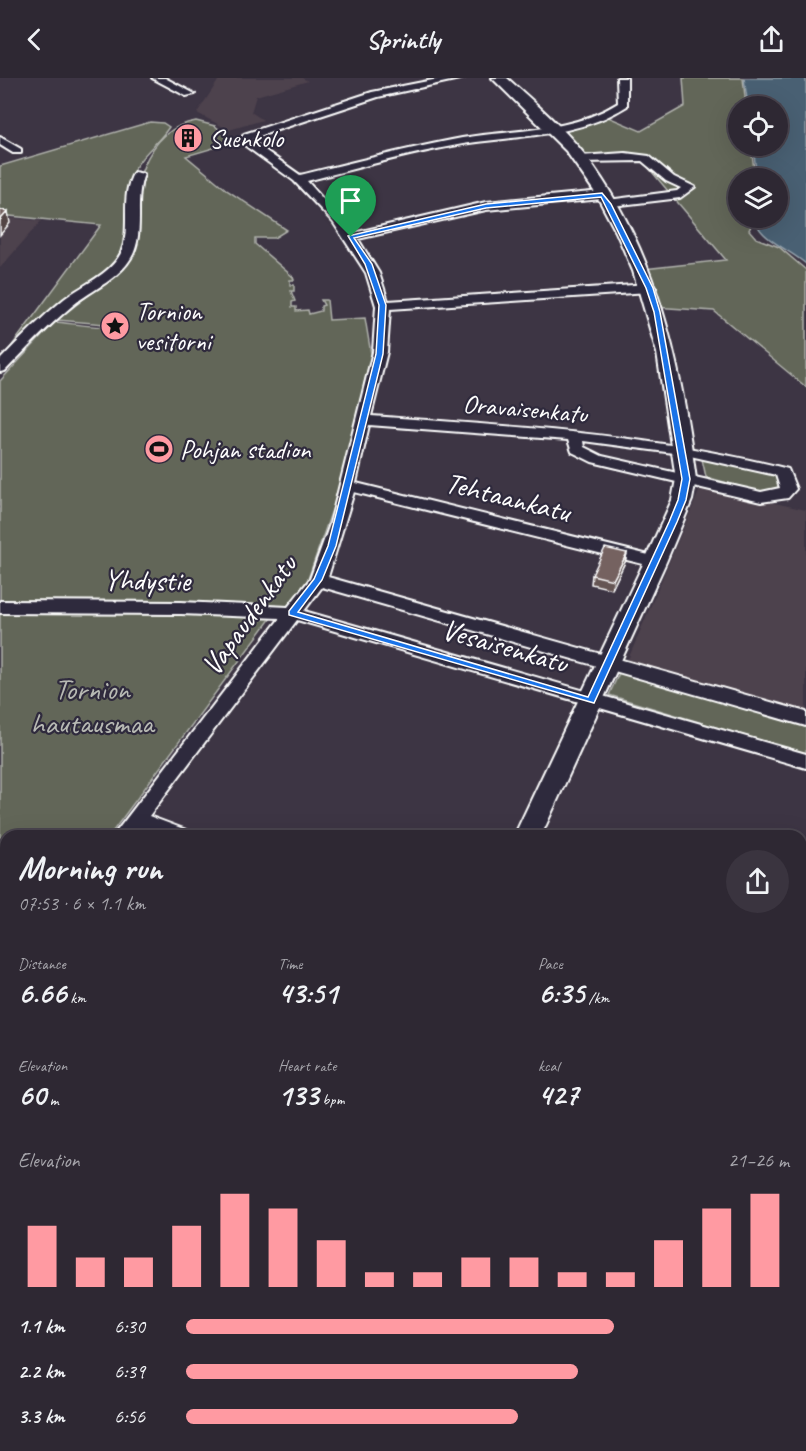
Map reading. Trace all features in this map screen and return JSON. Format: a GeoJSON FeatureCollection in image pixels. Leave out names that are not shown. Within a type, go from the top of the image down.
{"type":"FeatureCollection","features":[{"type":"Feature","properties":{"kind":"street"},"geometry":{"type":"LineString","coordinates":[[157,78],[190,94]]}},
{"type":"Feature","properties":{"kind":"street","name":"Vapaudenkatu"},"geometry":{"type":"LineString","coordinates":[[128,830],[318,580],[332,546],[379,354],[383,305],[368,264],[351,237],[299,179],[246,142],[248,136],[376,94],[459,78]]}},
{"type":"Feature","properties":{"kind":"street"},"geometry":{"type":"LineString","coordinates":[[499,78],[554,129],[580,159],[605,199],[649,288],[657,312],[686,479],[682,500],[655,562],[530,830]]}},
{"type":"Feature","properties":{"kind":"street"},"geometry":{"type":"LineString","coordinates":[[299,179],[463,141],[554,129],[613,112],[623,104],[622,78]]}},
{"type":"Feature","properties":{"kind":"street"},"geometry":{"type":"LineString","coordinates":[[0,140],[17,151]]}},
{"type":"Feature","properties":{"kind":"street"},"geometry":{"type":"LineString","coordinates":[[351,237],[486,206],[680,194],[686,192],[688,187],[670,179],[645,158],[626,156],[580,159]]}},
{"type":"Feature","properties":{"kind":"street"},"geometry":{"type":"LineString","coordinates":[[0,368],[46,321],[115,268],[126,255],[130,246],[131,193],[138,174]]}},
{"type":"Feature","properties":{"kind":"street"},"geometry":{"type":"LineString","coordinates":[[383,305],[649,288]]}},
{"type":"Feature","properties":{"kind":"street","name":"Oravaisenkatu"},"geometry":{"type":"LineString","coordinates":[[363,420],[682,448],[783,472],[788,489],[782,495],[761,497],[686,479]]}},
{"type":"Feature","properties":{"kind":"street"},"geometry":{"type":"LineString","coordinates":[[575,438],[577,449],[588,456],[686,479]]}},
{"type":"Feature","properties":{"kind":"street","name":"Tehtaankatu"},"geometry":{"type":"LineString","coordinates":[[348,486],[655,562]]}},
{"type":"Feature","properties":{"kind":"street","name":"Vesaisenkatu"},"geometry":{"type":"LineString","coordinates":[[318,580],[806,719]]}},
{"type":"Feature","properties":{"kind":"street","name":"Yhdystie"},"geometry":{"type":"LineString","coordinates":[[0,608],[181,608],[292,613]]}},
{"type":"Feature","properties":{"kind":"street","name":"Vesaisenkatu"},"geometry":{"type":"LineString","coordinates":[[292,613],[591,701],[616,705],[806,761]]}},
{"type":"Feature","properties":{"kind":"street"},"geometry":{"type":"LineString","coordinates":[[136,819],[166,830]]}},
{"type":"Feature","properties":{"kind":"shaded area"},"geometry":{"type":"Polygon","coordinates":[[[220,78],[302,78],[308,81],[256,96],[251,112],[263,120],[229,130],[197,113],[220,78]]]}},
{"type":"Feature","properties":{"kind":"shaded area"},"geometry":{"type":"Polygon","coordinates":[[[0,217],[41,221],[0,268],[0,217]]]}},
{"type":"Feature","properties":{"kind":"shaded area"},"geometry":{"type":"Polygon","coordinates":[[[701,487],[806,510],[806,711],[627,662],[701,487]]]}},
{"type":"Feature","properties":{"kind":"green space"},"geometry":{"type":"Polygon","coordinates":[[[683,78],[743,78],[745,96],[728,96],[728,156],[752,156],[754,168],[728,168],[728,228],[750,228],[749,230],[756,238],[779,247],[806,270],[806,387],[714,311],[654,307],[635,270],[726,260],[642,160],[578,161],[552,127],[601,114],[641,131],[685,106],[683,78]]]}},
{"type":"Feature","properties":{"kind":"green space","name":"Pohjan stadion"},"geometry":{"type":"Polygon","coordinates":[[[196,121],[215,126],[234,142],[186,156],[228,191],[287,230],[274,238],[255,238],[255,244],[293,277],[294,280],[290,280],[290,285],[294,285],[294,291],[291,291],[295,301],[292,302],[292,307],[296,307],[296,311],[308,310],[309,314],[321,311],[321,306],[324,305],[321,300],[327,300],[329,320],[365,318],[371,354],[341,484],[308,579],[290,606],[0,606],[0,381],[55,322],[100,327],[122,326],[120,323],[57,320],[124,267],[133,202],[147,159],[159,141],[175,128],[196,121]]]}},
{"type":"Feature","properties":{"kind":"green space"},"geometry":{"type":"Polygon","coordinates":[[[150,122],[163,123],[169,127],[135,167],[132,174],[128,196],[127,230],[117,259],[66,298],[8,351],[101,225],[0,215],[0,166],[150,122]]]}},
{"type":"Feature","properties":{"kind":"green space"},"geometry":{"type":"Polygon","coordinates":[[[702,459],[777,476],[782,482],[778,490],[767,494],[706,477],[702,459]]]}},
{"type":"Feature","properties":{"kind":"green space","name":"Tornion hautausmaa"},"geometry":{"type":"Polygon","coordinates":[[[0,613],[176,614],[271,618],[114,830],[0,830],[0,613]]]}},
{"type":"Feature","properties":{"kind":"green space"},"geometry":{"type":"Polygon","coordinates":[[[620,671],[806,727],[806,754],[609,695],[620,671]]]}},
{"type":"Feature","properties":{"kind":"water"},"geometry":{"type":"Polygon","coordinates":[[[744,78],[806,78],[806,264],[768,238],[759,228],[788,228],[788,168],[756,168],[754,156],[788,156],[788,96],[747,96],[744,78]]]}},
{"type":"Feature","properties":{"kind":"building"},"geometry":{"type":"Polygon","coordinates":[[[0,210],[8,211],[0,220],[0,210]]]}},
{"type":"Feature","properties":{"kind":"building"},"geometry":{"type":"Polygon","coordinates":[[[605,548],[627,553],[613,580],[592,575],[605,548]]]}},
{"type":"Feature","properties":{"kind":"place","name":"Suenkolo"},"geometry":{"type":"Point","coordinates":[188,138]}},
{"type":"Feature","properties":{"kind":"place","name":"Tornion vesitorni"},"geometry":{"type":"Point","coordinates":[115,326]}},
{"type":"Feature","properties":{"kind":"place","name":"Pohjan stadion"},"geometry":{"type":"Point","coordinates":[159,449]}},
{"type":"Feature","properties":{"kind":"route"},"geometry":{"type":"LineString","coordinates":[[602,195],[626,238],[649,288],[657,312],[686,479],[682,500],[673,522],[591,701],[292,613],[318,580],[332,546],[379,354],[383,305],[368,264],[351,237],[486,206],[602,195]]}}]}
